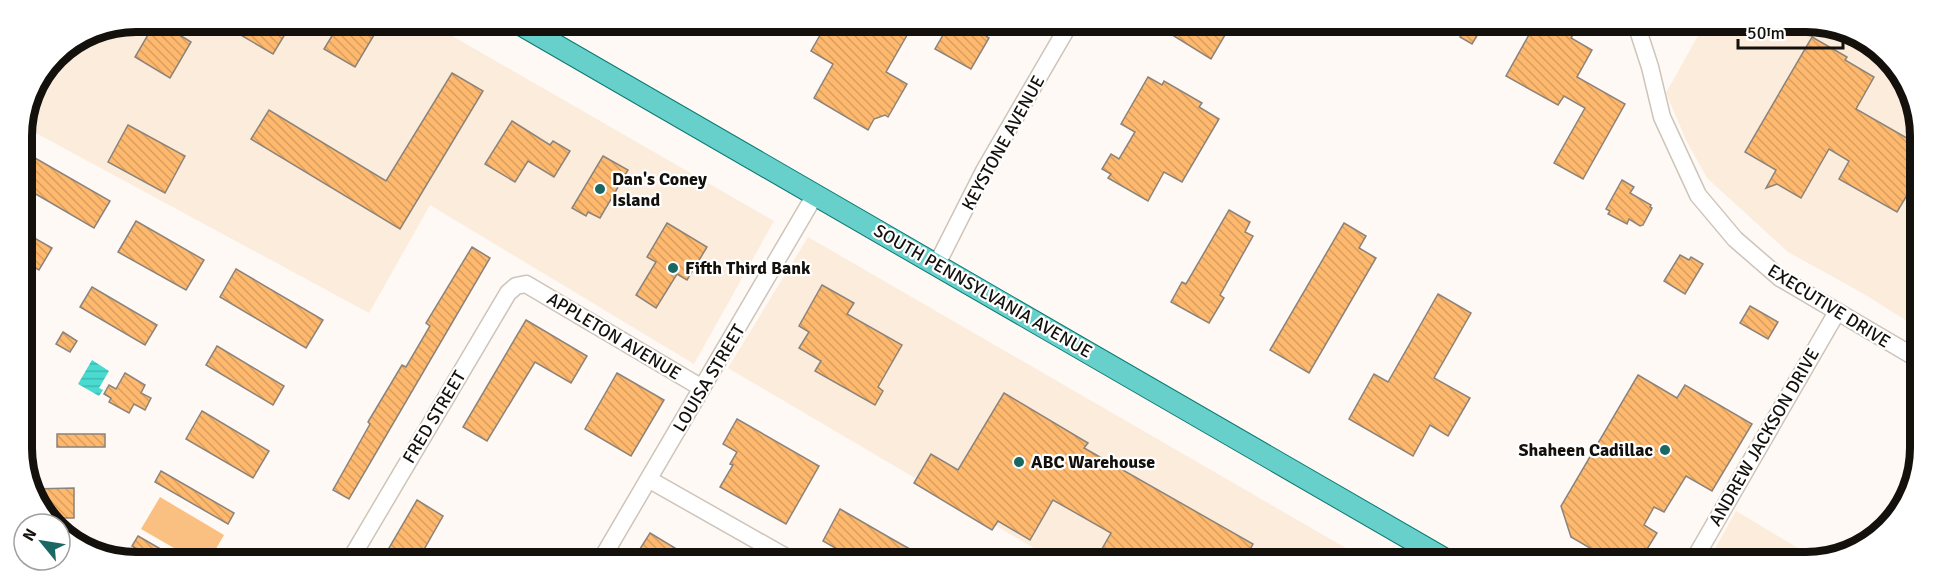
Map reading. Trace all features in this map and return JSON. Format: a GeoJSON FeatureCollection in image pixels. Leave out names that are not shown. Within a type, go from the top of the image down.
{"type":"FeatureCollection","features":[{"type":"Feature","properties":{"kind":"main road","name":"SOUTH PENNSYLVANIA AVENUE"},"geometry":{"type":"LineString","coordinates":[[533,32],[1433,552]]}},
{"type":"Feature","properties":{"kind":"street","name":"KEYSTONE AVENUE"},"geometry":{"type":"LineString","coordinates":[[937,264],[984,171],[1065,32]]}},
{"type":"Feature","properties":{"kind":"street","name":"EXECUTIVE DRIVE"},"geometry":{"type":"LineString","coordinates":[[1639,32],[1662,117],[1698,195],[1735,239],[1758,261],[1799,291],[1910,354]]}},
{"type":"Feature","properties":{"kind":"street","name":"LOUISA STREET"},"geometry":{"type":"LineString","coordinates":[[606,552],[815,195]]}},
{"type":"Feature","properties":{"kind":"street","name":"APPLETON AVENUE"},"geometry":{"type":"LineString","coordinates":[[526,285],[702,388]]}},
{"type":"Feature","properties":{"kind":"street","name":"FRED STREET"},"geometry":{"type":"LineString","coordinates":[[355,552],[508,293],[516,286],[526,285]]}},
{"type":"Feature","properties":{"kind":"street","name":"ANDREW JACKSON DRIVE"},"geometry":{"type":"LineString","coordinates":[[1698,552],[1838,312]]}},
{"type":"Feature","properties":{"kind":"street"},"geometry":{"type":"LineString","coordinates":[[650,480],[777,552]]}},
{"type":"Feature","properties":{"kind":"shaded area"},"geometry":{"type":"Polygon","coordinates":[[[122,32],[445,32],[774,221],[694,364],[430,205],[369,313],[32,131],[35,109],[42,90],[53,72],[67,57],[84,45],[122,32]]]}},
{"type":"Feature","properties":{"kind":"shaded area"},"geometry":{"type":"Polygon","coordinates":[[[1700,32],[1820,32],[1858,45],[1885,67],[1900,90],[1908,115],[1910,323],[1864,294],[1788,252],[1707,178],[1686,140],[1666,93],[1700,32]]]}},
{"type":"Feature","properties":{"kind":"shaded area"},"geometry":{"type":"Polygon","coordinates":[[[808,237],[1353,552],[1041,552],[728,368],[808,237]]]}},
{"type":"Feature","properties":{"kind":"shaded area"},"geometry":{"type":"Polygon","coordinates":[[[160,497],[224,535],[214,552],[181,552],[141,529],[160,497]]]}},
{"type":"Feature","properties":{"kind":"shaded area"},"geometry":{"type":"Polygon","coordinates":[[[1736,511],[1805,552],[1713,552],[1736,511]]]}},
{"type":"Feature","properties":{"kind":"water"},"geometry":{"type":"Polygon","coordinates":[[[92,360],[109,371],[99,388],[103,390],[99,396],[78,384],[92,360]]]}},
{"type":"Feature","properties":{"kind":"building"},"geometry":{"type":"Polygon","coordinates":[[[150,32],[179,32],[178,34],[191,42],[170,78],[135,57],[150,32]]]}},
{"type":"Feature","properties":{"kind":"building"},"geometry":{"type":"Polygon","coordinates":[[[240,32],[286,32],[273,54],[239,34],[240,32]]]}},
{"type":"Feature","properties":{"kind":"building"},"geometry":{"type":"Polygon","coordinates":[[[334,32],[369,32],[374,35],[355,67],[324,49],[334,32]]]}},
{"type":"Feature","properties":{"kind":"building"},"geometry":{"type":"Polygon","coordinates":[[[822,32],[909,32],[886,72],[907,84],[888,117],[885,115],[874,119],[868,130],[814,98],[833,64],[811,51],[822,32]]]}},
{"type":"Feature","properties":{"kind":"building"},"geometry":{"type":"Polygon","coordinates":[[[945,32],[988,32],[986,36],[989,38],[971,69],[935,49],[945,32]]]}},
{"type":"Feature","properties":{"kind":"building"},"geometry":{"type":"Polygon","coordinates":[[[1168,32],[1227,32],[1211,59],[1168,32]]]}},
{"type":"Feature","properties":{"kind":"building"},"geometry":{"type":"Polygon","coordinates":[[[1463,32],[1479,32],[1472,44],[1460,37],[1463,32]]]}},
{"type":"Feature","properties":{"kind":"building"},"geometry":{"type":"Polygon","coordinates":[[[1531,32],[1575,32],[1571,38],[1592,50],[1577,77],[1625,104],[1583,179],[1554,163],[1585,108],[1564,96],[1558,105],[1506,76],[1531,32]]]}},
{"type":"Feature","properties":{"kind":"building"},"geometry":{"type":"Polygon","coordinates":[[[1812,37],[1847,57],[1845,60],[1874,77],[1856,109],[1910,140],[1910,190],[1897,212],[1839,179],[1849,161],[1829,149],[1801,198],[1777,184],[1766,188],[1776,170],[1745,152],[1812,37]]]}},
{"type":"Feature","properties":{"kind":"building"},"geometry":{"type":"Polygon","coordinates":[[[452,73],[483,91],[400,229],[251,139],[269,110],[386,181],[452,73]]]}},
{"type":"Feature","properties":{"kind":"building"},"geometry":{"type":"Polygon","coordinates":[[[1148,77],[1162,85],[1164,81],[1202,103],[1199,107],[1219,119],[1182,182],[1164,172],[1148,201],[1108,178],[1111,174],[1102,169],[1111,154],[1119,159],[1135,132],[1121,124],[1148,77]]]}},
{"type":"Feature","properties":{"kind":"building"},"geometry":{"type":"Polygon","coordinates":[[[512,121],[550,145],[553,141],[570,151],[554,177],[528,161],[515,182],[485,164],[512,121]]]}},
{"type":"Feature","properties":{"kind":"building"},"geometry":{"type":"Polygon","coordinates":[[[128,125],[185,156],[165,193],[108,162],[128,125]]]}},
{"type":"Feature","properties":{"kind":"building"},"geometry":{"type":"Polygon","coordinates":[[[32,156],[110,201],[94,228],[32,192],[32,156]]]}},
{"type":"Feature","properties":{"kind":"building","name":"Dan's Coney Island"},"geometry":{"type":"Polygon","coordinates":[[[603,156],[628,170],[600,218],[588,212],[586,216],[572,208],[603,156]]]}},
{"type":"Feature","properties":{"kind":"building"},"geometry":{"type":"Polygon","coordinates":[[[1622,180],[1634,187],[1630,193],[1651,205],[1652,208],[1643,225],[1640,226],[1629,219],[1627,224],[1608,214],[1610,211],[1606,209],[1622,180]]]}},
{"type":"Feature","properties":{"kind":"building"},"geometry":{"type":"Polygon","coordinates":[[[1229,210],[1250,222],[1245,232],[1253,236],[1220,295],[1224,298],[1209,323],[1171,302],[1182,282],[1186,284],[1229,210]]]}},
{"type":"Feature","properties":{"kind":"building"},"geometry":{"type":"Polygon","coordinates":[[[136,221],[204,260],[186,290],[118,252],[136,221]]]}},
{"type":"Feature","properties":{"kind":"building","name":"Fifth Third Bank"},"geometry":{"type":"Polygon","coordinates":[[[667,223],[707,247],[687,280],[677,274],[656,308],[636,295],[656,262],[647,257],[667,223]]]}},
{"type":"Feature","properties":{"kind":"building"},"geometry":{"type":"Polygon","coordinates":[[[1344,223],[1366,236],[1359,248],[1376,258],[1309,373],[1270,350],[1344,223]]]}},
{"type":"Feature","properties":{"kind":"building"},"geometry":{"type":"Polygon","coordinates":[[[32,237],[52,248],[39,270],[32,266],[32,237]]]}},
{"type":"Feature","properties":{"kind":"building"},"geometry":{"type":"Polygon","coordinates":[[[472,247],[490,258],[349,499],[333,490],[370,424],[368,422],[402,365],[406,367],[430,326],[426,323],[472,247]]]}},
{"type":"Feature","properties":{"kind":"building"},"geometry":{"type":"Polygon","coordinates":[[[1680,255],[1689,260],[1691,257],[1703,264],[1685,294],[1664,281],[1680,255]]]}},
{"type":"Feature","properties":{"kind":"building"},"geometry":{"type":"Polygon","coordinates":[[[236,269],[323,320],[306,348],[220,297],[236,269]]]}},
{"type":"Feature","properties":{"kind":"building"},"geometry":{"type":"Polygon","coordinates":[[[822,285],[854,303],[847,314],[902,345],[878,387],[883,391],[875,405],[815,371],[821,361],[799,348],[809,332],[799,326],[822,285]]]}},
{"type":"Feature","properties":{"kind":"building"},"geometry":{"type":"Polygon","coordinates":[[[92,287],[157,325],[145,345],[80,307],[92,287]]]}},
{"type":"Feature","properties":{"kind":"building"},"geometry":{"type":"Polygon","coordinates":[[[1438,294],[1471,313],[1434,378],[1470,398],[1448,436],[1430,425],[1413,456],[1349,419],[1374,374],[1388,382],[1438,294]]]}},
{"type":"Feature","properties":{"kind":"building"},"geometry":{"type":"Polygon","coordinates":[[[1750,306],[1778,322],[1768,339],[1740,323],[1750,306]]]}},
{"type":"Feature","properties":{"kind":"building"},"geometry":{"type":"Polygon","coordinates":[[[526,320],[587,356],[571,383],[535,362],[487,441],[463,427],[526,320]]]}},
{"type":"Feature","properties":{"kind":"building"},"geometry":{"type":"Polygon","coordinates":[[[63,332],[77,341],[70,352],[56,344],[63,332]]]}},
{"type":"Feature","properties":{"kind":"building"},"geometry":{"type":"Polygon","coordinates":[[[217,346],[284,386],[273,405],[206,365],[217,346]]]}},
{"type":"Feature","properties":{"kind":"building"},"geometry":{"type":"Polygon","coordinates":[[[125,373],[145,385],[141,393],[151,398],[145,410],[134,404],[129,413],[109,402],[111,398],[104,394],[109,385],[116,389],[125,373]]]}},
{"type":"Feature","properties":{"kind":"building"},"geometry":{"type":"Polygon","coordinates":[[[617,373],[664,400],[631,456],[585,429],[617,373]]]}},
{"type":"Feature","properties":{"kind":"building","name":"Shaheen Cadillac"},"geometry":{"type":"Polygon","coordinates":[[[1638,375],[1677,398],[1685,385],[1752,424],[1712,491],[1686,476],[1664,512],[1654,507],[1644,525],[1657,533],[1645,552],[1597,552],[1571,537],[1561,506],[1638,375]]]}},
{"type":"Feature","properties":{"kind":"building"},"geometry":{"type":"Polygon","coordinates":[[[1004,393],[1088,443],[1084,448],[1253,544],[1249,552],[1100,552],[1111,533],[1053,500],[1030,540],[998,521],[992,530],[914,483],[931,454],[958,470],[1004,393]]]}},
{"type":"Feature","properties":{"kind":"building"},"geometry":{"type":"Polygon","coordinates":[[[202,411],[269,451],[253,478],[186,439],[202,411]]]}},
{"type":"Feature","properties":{"kind":"building"},"geometry":{"type":"Polygon","coordinates":[[[737,419],[819,466],[786,524],[720,487],[733,465],[730,464],[737,452],[723,444],[737,419]]]}},
{"type":"Feature","properties":{"kind":"building"},"geometry":{"type":"Polygon","coordinates":[[[57,434],[105,434],[105,447],[57,447],[57,434]]]}},
{"type":"Feature","properties":{"kind":"building"},"geometry":{"type":"Polygon","coordinates":[[[161,471],[234,513],[228,524],[155,482],[161,471]]]}},
{"type":"Feature","properties":{"kind":"building"},"geometry":{"type":"Polygon","coordinates":[[[74,488],[74,518],[72,518],[72,512],[53,512],[40,489],[74,488]]]}},
{"type":"Feature","properties":{"kind":"building"},"geometry":{"type":"Polygon","coordinates":[[[417,500],[443,516],[423,552],[387,552],[417,500]]]}},
{"type":"Feature","properties":{"kind":"building"},"geometry":{"type":"Polygon","coordinates":[[[840,509],[915,552],[842,552],[823,541],[840,509]]]}},
{"type":"Feature","properties":{"kind":"building"},"geometry":{"type":"Polygon","coordinates":[[[650,533],[675,548],[673,552],[638,552],[650,533]]]}},
{"type":"Feature","properties":{"kind":"building"},"geometry":{"type":"Polygon","coordinates":[[[138,536],[166,552],[143,552],[132,546],[138,536]]]}},
{"type":"Feature","properties":{"kind":"place","name":"Dan's Coney Island"},"geometry":{"type":"Point","coordinates":[600,189]}},
{"type":"Feature","properties":{"kind":"place","name":"Fifth Third Bank"},"geometry":{"type":"Point","coordinates":[673,268]}},
{"type":"Feature","properties":{"kind":"place","name":"Shaheen Cadillac"},"geometry":{"type":"Point","coordinates":[1665,450]}},
{"type":"Feature","properties":{"kind":"place","name":"ABC Warehouse"},"geometry":{"type":"Point","coordinates":[1019,462]}}]}
